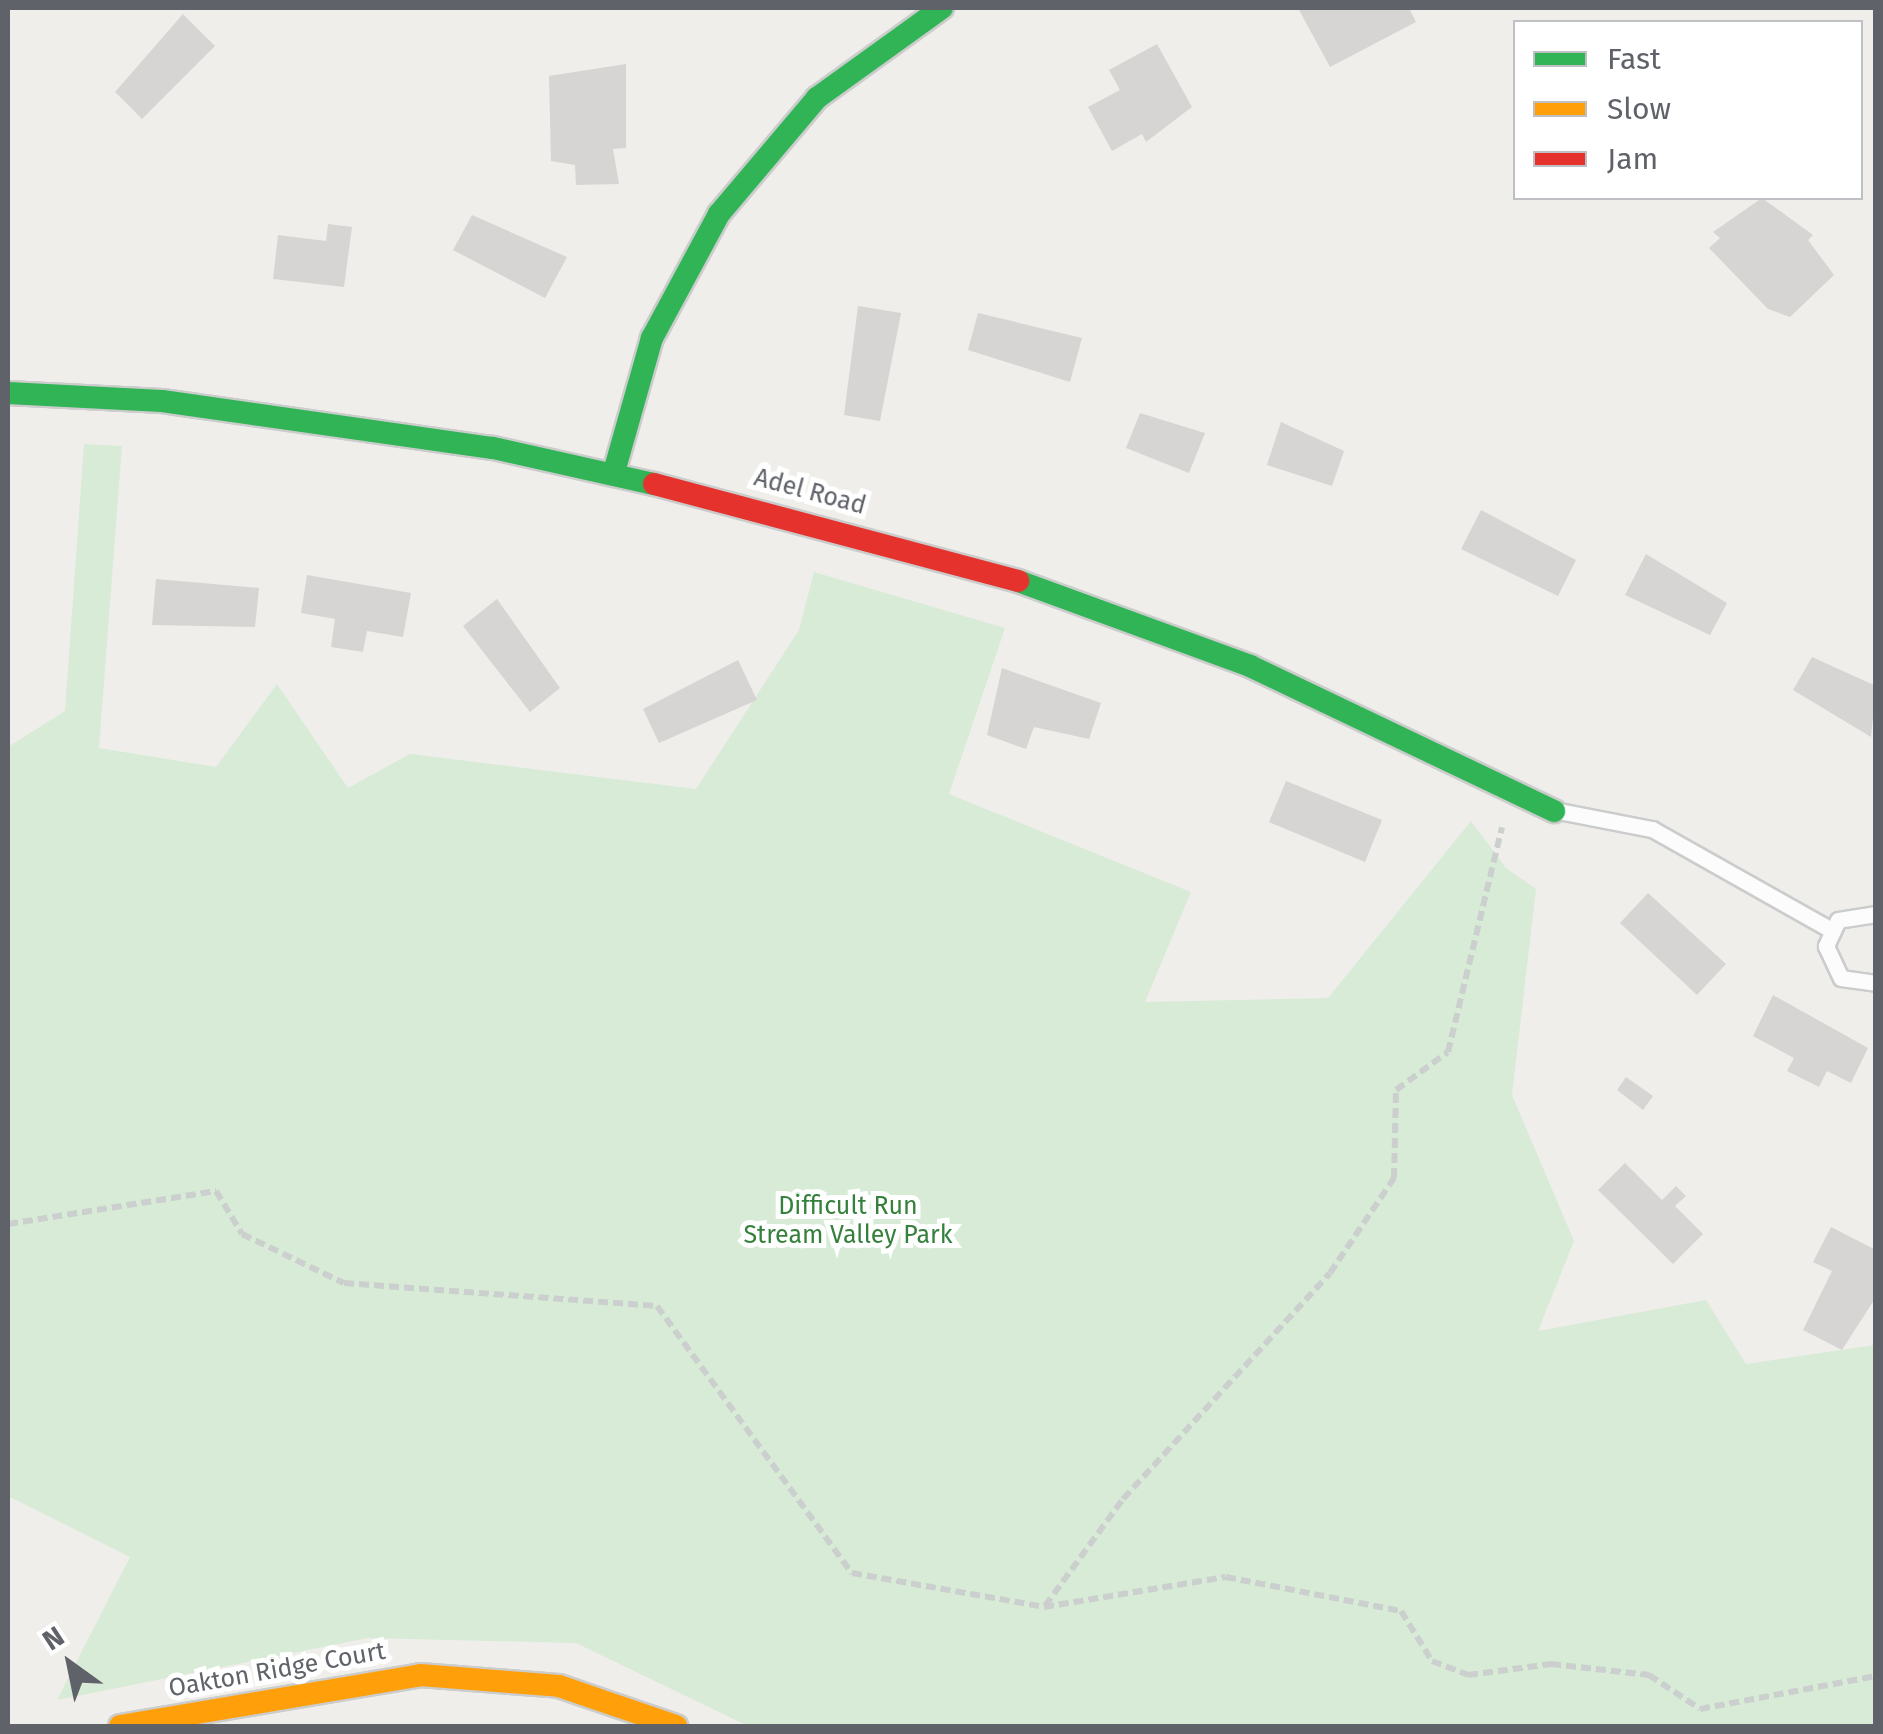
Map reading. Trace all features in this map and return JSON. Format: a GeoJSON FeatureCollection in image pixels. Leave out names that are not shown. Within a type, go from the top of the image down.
{"type":"FeatureCollection","features":[{"type":"Feature","properties":{"kind":"street"},"geometry":{"type":"LineString","coordinates":[[614,472],[652,338],[720,214],[817,98],[942,8]]}},
{"type":"Feature","properties":{"kind":"street","name":"Adel Road"},"geometry":{"type":"LineString","coordinates":[[8,393],[162,401],[614,472],[994,572],[1250,666],[1554,811]]}},
{"type":"Feature","properties":{"kind":"street","name":"Oakton Ridge Court"},"geometry":{"type":"LineString","coordinates":[[120,1726],[420,1675],[559,1686],[676,1726]]}},
{"type":"Feature","properties":{"kind":"lane"},"geometry":{"type":"LineString","coordinates":[[1554,811],[1652,829],[1831,930]]}},
{"type":"Feature","properties":{"kind":"lane"},"geometry":{"type":"LineString","coordinates":[[1876,914],[1854,912],[1831,930],[1826,946],[1841,978],[1876,983]]}},
{"type":"Feature","properties":{"kind":"path"},"geometry":{"type":"LineString","coordinates":[[1044,1607],[1122,1499],[1330,1273],[1394,1178],[1396,1090],[1448,1052],[1512,790]]}},
{"type":"Feature","properties":{"kind":"path"},"geometry":{"type":"LineString","coordinates":[[8,1224],[216,1191],[242,1234],[344,1282],[657,1306],[852,1573],[1044,1607],[1226,1577],[1401,1611],[1432,1661],[1468,1675],[1551,1664],[1649,1675],[1700,1709],[1876,1676]]}},
{"type":"Feature","properties":{"kind":"green space","name":"Difficult Run Stream Valley Park"},"geometry":{"type":"Polygon","coordinates":[[[84,444],[122,446],[99,748],[216,767],[277,684],[348,788],[410,754],[696,789],[799,630],[814,572],[1005,628],[949,794],[1191,892],[1145,1002],[1328,998],[1471,821],[1506,868],[1536,889],[1512,1095],[1574,1241],[1538,1331],[1706,1300],[1746,1364],[1875,1345],[1875,1726],[748,1726],[576,1643],[368,1638],[57,1700],[130,1557],[8,1496],[8,747],[65,711],[84,444]]]}},
{"type":"Feature","properties":{"kind":"building"},"geometry":{"type":"Polygon","coordinates":[[[1298,8],[1409,8],[1416,22],[1330,67],[1298,8]]]}},
{"type":"Feature","properties":{"kind":"building"},"geometry":{"type":"Polygon","coordinates":[[[183,14],[215,46],[142,119],[115,92],[183,14]]]}},
{"type":"Feature","properties":{"kind":"building"},"geometry":{"type":"Polygon","coordinates":[[[1157,44],[1192,107],[1146,142],[1142,134],[1112,151],[1088,107],[1120,90],[1109,70],[1157,44]]]}},
{"type":"Feature","properties":{"kind":"building"},"geometry":{"type":"Polygon","coordinates":[[[626,64],[626,148],[613,149],[619,184],[576,185],[575,165],[551,161],[549,76],[626,64]]]}},
{"type":"Feature","properties":{"kind":"building"},"geometry":{"type":"Polygon","coordinates":[[[1765,200],[1813,235],[1808,240],[1834,275],[1790,317],[1768,309],[1709,248],[1720,238],[1713,232],[1765,200]]]}},
{"type":"Feature","properties":{"kind":"building"},"geometry":{"type":"Polygon","coordinates":[[[472,215],[567,257],[545,298],[453,250],[472,215]]]}},
{"type":"Feature","properties":{"kind":"building"},"geometry":{"type":"Polygon","coordinates":[[[328,224],[352,227],[344,287],[273,279],[278,235],[326,241],[328,224]]]}},
{"type":"Feature","properties":{"kind":"building"},"geometry":{"type":"Polygon","coordinates":[[[858,306],[901,313],[880,421],[844,415],[858,306]]]}},
{"type":"Feature","properties":{"kind":"building"},"geometry":{"type":"Polygon","coordinates":[[[978,313],[1082,338],[1070,382],[968,350],[978,313]]]}},
{"type":"Feature","properties":{"kind":"building"},"geometry":{"type":"Polygon","coordinates":[[[1140,413],[1205,433],[1189,473],[1126,448],[1140,413]]]}},
{"type":"Feature","properties":{"kind":"building"},"geometry":{"type":"Polygon","coordinates":[[[1281,422],[1344,451],[1332,486],[1267,465],[1281,422]]]}},
{"type":"Feature","properties":{"kind":"building"},"geometry":{"type":"Polygon","coordinates":[[[1481,510],[1576,560],[1558,596],[1461,549],[1481,510]]]}},
{"type":"Feature","properties":{"kind":"building"},"geometry":{"type":"Polygon","coordinates":[[[1646,554],[1727,603],[1710,635],[1625,595],[1646,554]]]}},
{"type":"Feature","properties":{"kind":"building"},"geometry":{"type":"Polygon","coordinates":[[[307,575],[411,593],[403,637],[367,631],[363,652],[331,647],[335,619],[301,613],[307,575]]]}},
{"type":"Feature","properties":{"kind":"building"},"geometry":{"type":"Polygon","coordinates":[[[156,579],[259,588],[255,627],[152,625],[156,579]]]}},
{"type":"Feature","properties":{"kind":"building"},"geometry":{"type":"Polygon","coordinates":[[[497,599],[560,688],[530,712],[463,626],[497,599]]]}},
{"type":"Feature","properties":{"kind":"building"},"geometry":{"type":"Polygon","coordinates":[[[1812,657],[1876,686],[1871,737],[1793,690],[1812,657]]]}},
{"type":"Feature","properties":{"kind":"building"},"geometry":{"type":"Polygon","coordinates":[[[738,660],[757,700],[659,743],[643,709],[738,660]]]}},
{"type":"Feature","properties":{"kind":"building"},"geometry":{"type":"Polygon","coordinates":[[[1002,668],[1101,703],[1089,739],[1034,727],[1026,749],[987,735],[1002,668]]]}},
{"type":"Feature","properties":{"kind":"building"},"geometry":{"type":"Polygon","coordinates":[[[1286,781],[1382,820],[1365,862],[1269,822],[1286,781]]]}},
{"type":"Feature","properties":{"kind":"building"},"geometry":{"type":"Polygon","coordinates":[[[1648,893],[1726,964],[1697,995],[1620,923],[1648,893]]]}},
{"type":"Feature","properties":{"kind":"building"},"geometry":{"type":"Polygon","coordinates":[[[1773,995],[1868,1048],[1851,1083],[1827,1071],[1819,1087],[1787,1071],[1794,1058],[1753,1036],[1773,995]]]}},
{"type":"Feature","properties":{"kind":"building"},"geometry":{"type":"Polygon","coordinates":[[[1626,1077],[1653,1096],[1643,1110],[1617,1090],[1626,1077]]]}},
{"type":"Feature","properties":{"kind":"building"},"geometry":{"type":"Polygon","coordinates":[[[1625,1163],[1662,1200],[1676,1186],[1686,1196],[1675,1206],[1703,1234],[1673,1264],[1598,1190],[1625,1163]]]}},
{"type":"Feature","properties":{"kind":"building"},"geometry":{"type":"Polygon","coordinates":[[[1831,1227],[1876,1250],[1876,1297],[1842,1350],[1803,1330],[1832,1271],[1813,1262],[1831,1227]]]}},
{"type":"Feature","properties":{"kind":"traffic: fast"},"geometry":{"type":"LineString","coordinates":[[614,472],[652,338],[719,214],[817,98],[942,8]]}},
{"type":"Feature","properties":{"kind":"traffic: fast"},"geometry":{"type":"LineString","coordinates":[[8,393],[162,401],[493,448],[654,484]]}},
{"type":"Feature","properties":{"kind":"traffic: fast"},"geometry":{"type":"LineString","coordinates":[[1018,581],[1250,666],[1554,811]]}},
{"type":"Feature","properties":{"kind":"traffic: slow"},"geometry":{"type":"LineString","coordinates":[[120,1726],[420,1675],[559,1686],[676,1726]]}},
{"type":"Feature","properties":{"kind":"traffic: jam"},"geometry":{"type":"LineString","coordinates":[[654,484],[1018,581]]}}]}
